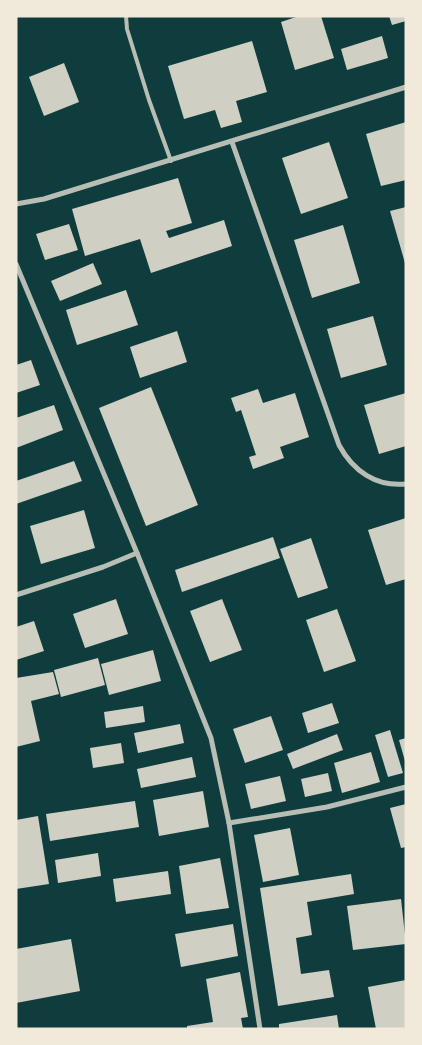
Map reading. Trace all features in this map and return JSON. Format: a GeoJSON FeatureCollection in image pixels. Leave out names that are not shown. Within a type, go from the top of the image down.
{"type":"FeatureCollection","features":[{"type":"Feature","properties":{"kind":"street"},"geometry":{"type":"LineString","coordinates":[[16,204],[44,199],[171,161],[406,87]]}},
{"type":"Feature","properties":{"kind":"street"},"geometry":{"type":"LineString","coordinates":[[232,142],[339,445],[347,459],[361,472],[377,481],[393,485],[406,484]]}},
{"type":"Feature","properties":{"kind":"street"},"geometry":{"type":"LineString","coordinates":[[16,264],[212,738],[229,823],[260,1029]]}},
{"type":"Feature","properties":{"kind":"street"},"geometry":{"type":"LineString","coordinates":[[16,595],[103,567],[137,553]]}},
{"type":"Feature","properties":{"kind":"street"},"geometry":{"type":"LineString","coordinates":[[229,823],[327,807],[406,787]]}},
{"type":"Feature","properties":{"kind":"lane"},"geometry":{"type":"LineString","coordinates":[[126,16],[127,29],[171,161]]}},
{"type":"Feature","properties":{"kind":"building"},"geometry":{"type":"Polygon","coordinates":[[[299,16],[321,16],[334,58],[295,70],[281,22],[299,16]]]}},
{"type":"Feature","properties":{"kind":"building"},"geometry":{"type":"Polygon","coordinates":[[[389,16],[406,16],[406,21],[392,25],[389,16]]]}},
{"type":"Feature","properties":{"kind":"building"},"geometry":{"type":"Polygon","coordinates":[[[382,36],[388,58],[347,70],[341,49],[382,36]]]}},
{"type":"Feature","properties":{"kind":"building"},"geometry":{"type":"Polygon","coordinates":[[[252,41],[267,92],[236,101],[242,122],[221,128],[215,110],[184,119],[168,66],[252,41]]]}},
{"type":"Feature","properties":{"kind":"building"},"geometry":{"type":"Polygon","coordinates":[[[64,63],[79,102],[44,116],[29,77],[64,63]]]}},
{"type":"Feature","properties":{"kind":"building"},"geometry":{"type":"Polygon","coordinates":[[[406,122],[406,180],[381,186],[366,134],[406,122]]]}},
{"type":"Feature","properties":{"kind":"building"},"geometry":{"type":"Polygon","coordinates":[[[329,142],[348,198],[301,214],[282,158],[329,142]]]}},
{"type":"Feature","properties":{"kind":"building"},"geometry":{"type":"Polygon","coordinates":[[[178,178],[192,223],[166,231],[169,238],[224,220],[232,246],[151,273],[140,239],[85,256],[72,209],[178,178]]]}},
{"type":"Feature","properties":{"kind":"building"},"geometry":{"type":"Polygon","coordinates":[[[406,207],[406,263],[405,263],[390,211],[406,207]]]}},
{"type":"Feature","properties":{"kind":"building"},"geometry":{"type":"Polygon","coordinates":[[[69,224],[78,250],[45,260],[36,234],[69,224]]]}},
{"type":"Feature","properties":{"kind":"building"},"geometry":{"type":"Polygon","coordinates":[[[343,225],[360,283],[312,298],[294,240],[343,225]]]}},
{"type":"Feature","properties":{"kind":"building"},"geometry":{"type":"Polygon","coordinates":[[[93,263],[102,284],[60,301],[51,281],[93,263]]]}},
{"type":"Feature","properties":{"kind":"building"},"geometry":{"type":"Polygon","coordinates":[[[126,290],[138,325],[77,345],[66,310],[126,290]]]}},
{"type":"Feature","properties":{"kind":"building"},"geometry":{"type":"Polygon","coordinates":[[[373,316],[387,365],[341,378],[327,329],[373,316]]]}},
{"type":"Feature","properties":{"kind":"building"},"geometry":{"type":"Polygon","coordinates":[[[177,331],[187,362],[140,378],[130,347],[177,331]]]}},
{"type":"Feature","properties":{"kind":"building"},"geometry":{"type":"Polygon","coordinates":[[[31,360],[40,385],[16,393],[16,365],[31,360]]]}},
{"type":"Feature","properties":{"kind":"building"},"geometry":{"type":"Polygon","coordinates":[[[151,387],[198,505],[146,526],[99,408],[151,387]]]}},
{"type":"Feature","properties":{"kind":"building"},"geometry":{"type":"Polygon","coordinates":[[[258,389],[263,403],[295,393],[309,437],[280,447],[284,458],[253,469],[249,457],[256,455],[241,410],[236,412],[231,398],[258,389]]]}},
{"type":"Feature","properties":{"kind":"building"},"geometry":{"type":"Polygon","coordinates":[[[406,393],[406,446],[379,454],[364,405],[406,393]]]}},
{"type":"Feature","properties":{"kind":"building"},"geometry":{"type":"Polygon","coordinates":[[[54,405],[63,430],[16,448],[16,418],[54,405]]]}},
{"type":"Feature","properties":{"kind":"building"},"geometry":{"type":"Polygon","coordinates":[[[74,461],[82,481],[16,504],[16,481],[74,461]]]}},
{"type":"Feature","properties":{"kind":"building"},"geometry":{"type":"Polygon","coordinates":[[[84,510],[95,548],[41,564],[30,526],[84,510]]]}},
{"type":"Feature","properties":{"kind":"building"},"geometry":{"type":"Polygon","coordinates":[[[406,518],[406,579],[386,585],[368,530],[406,518]]]}},
{"type":"Feature","properties":{"kind":"building"},"geometry":{"type":"Polygon","coordinates":[[[273,537],[280,558],[182,592],[175,570],[273,537]]]}},
{"type":"Feature","properties":{"kind":"building"},"geometry":{"type":"Polygon","coordinates":[[[311,538],[328,588],[298,598],[280,549],[311,538]]]}},
{"type":"Feature","properties":{"kind":"building"},"geometry":{"type":"Polygon","coordinates":[[[116,599],[128,634],[85,648],[73,614],[116,599]]]}},
{"type":"Feature","properties":{"kind":"building"},"geometry":{"type":"Polygon","coordinates":[[[222,599],[242,650],[210,662],[190,611],[222,599]]]}},
{"type":"Feature","properties":{"kind":"building"},"geometry":{"type":"Polygon","coordinates":[[[337,609],[356,661],[324,672],[306,620],[337,609]]]}},
{"type":"Feature","properties":{"kind":"building"},"geometry":{"type":"Polygon","coordinates":[[[34,621],[44,651],[16,660],[16,627],[34,621]]]}},
{"type":"Feature","properties":{"kind":"building"},"geometry":{"type":"Polygon","coordinates":[[[153,650],[161,681],[109,695],[101,664],[153,650]]]}},
{"type":"Feature","properties":{"kind":"building"},"geometry":{"type":"Polygon","coordinates":[[[98,658],[105,685],[61,697],[54,670],[98,658]]]}},
{"type":"Feature","properties":{"kind":"building"},"geometry":{"type":"Polygon","coordinates":[[[53,672],[59,694],[31,701],[40,741],[16,747],[16,678],[53,672]]]}},
{"type":"Feature","properties":{"kind":"building"},"geometry":{"type":"Polygon","coordinates":[[[332,703],[339,723],[308,733],[302,713],[332,703]]]}},
{"type":"Feature","properties":{"kind":"building"},"geometry":{"type":"Polygon","coordinates":[[[143,706],[145,722],[106,728],[104,712],[143,706]]]}},
{"type":"Feature","properties":{"kind":"building"},"geometry":{"type":"Polygon","coordinates":[[[271,716],[283,750],[245,763],[233,729],[271,716]]]}},
{"type":"Feature","properties":{"kind":"building"},"geometry":{"type":"Polygon","coordinates":[[[180,724],[184,743],[138,753],[134,733],[180,724]]]}},
{"type":"Feature","properties":{"kind":"building"},"geometry":{"type":"Polygon","coordinates":[[[390,730],[403,773],[388,777],[375,735],[390,730]]]}},
{"type":"Feature","properties":{"kind":"building"},"geometry":{"type":"Polygon","coordinates":[[[337,734],[343,750],[293,769],[287,754],[337,734]]]}},
{"type":"Feature","properties":{"kind":"building"},"geometry":{"type":"Polygon","coordinates":[[[406,738],[406,761],[405,761],[399,740],[406,738]]]}},
{"type":"Feature","properties":{"kind":"building"},"geometry":{"type":"Polygon","coordinates":[[[121,743],[124,763],[93,768],[90,748],[121,743]]]}},
{"type":"Feature","properties":{"kind":"building"},"geometry":{"type":"Polygon","coordinates":[[[371,752],[380,782],[342,793],[334,763],[371,752]]]}},
{"type":"Feature","properties":{"kind":"building"},"geometry":{"type":"Polygon","coordinates":[[[192,757],[196,777],[141,788],[137,769],[192,757]]]}},
{"type":"Feature","properties":{"kind":"building"},"geometry":{"type":"Polygon","coordinates":[[[328,773],[332,791],[305,797],[301,779],[328,773]]]}},
{"type":"Feature","properties":{"kind":"building"},"geometry":{"type":"Polygon","coordinates":[[[280,776],[286,801],[251,809],[245,784],[280,776]]]}},
{"type":"Feature","properties":{"kind":"building"},"geometry":{"type":"Polygon","coordinates":[[[203,791],[209,827],[159,836],[153,800],[203,791]]]}},
{"type":"Feature","properties":{"kind":"building"},"geometry":{"type":"Polygon","coordinates":[[[135,801],[139,827],[50,841],[46,814],[135,801]]]}},
{"type":"Feature","properties":{"kind":"building"},"geometry":{"type":"Polygon","coordinates":[[[406,804],[406,847],[401,848],[390,808],[406,804]]]}},
{"type":"Feature","properties":{"kind":"building"},"geometry":{"type":"Polygon","coordinates":[[[38,816],[49,884],[16,889],[16,820],[38,816]]]}},
{"type":"Feature","properties":{"kind":"building"},"geometry":{"type":"Polygon","coordinates":[[[290,828],[299,875],[263,882],[254,835],[290,828]]]}},
{"type":"Feature","properties":{"kind":"building"},"geometry":{"type":"Polygon","coordinates":[[[98,853],[101,876],[58,883],[55,860],[98,853]]]}},
{"type":"Feature","properties":{"kind":"building"},"geometry":{"type":"Polygon","coordinates":[[[220,858],[229,908],[186,914],[179,866],[220,858]]]}},
{"type":"Feature","properties":{"kind":"building"},"geometry":{"type":"Polygon","coordinates":[[[168,871],[171,894],[116,902],[113,879],[168,871]]]}},
{"type":"Feature","properties":{"kind":"building"},"geometry":{"type":"Polygon","coordinates":[[[351,874],[354,894],[307,902],[312,935],[296,938],[301,974],[329,970],[334,997],[278,1006],[260,888],[351,874]]]}},
{"type":"Feature","properties":{"kind":"building"},"geometry":{"type":"Polygon","coordinates":[[[401,899],[406,944],[353,950],[347,906],[401,899]]]}},
{"type":"Feature","properties":{"kind":"building"},"geometry":{"type":"Polygon","coordinates":[[[233,924],[238,956],[181,967],[175,934],[233,924]]]}},
{"type":"Feature","properties":{"kind":"building"},"geometry":{"type":"Polygon","coordinates":[[[71,939],[80,991],[16,1003],[16,949],[71,939]]]}},
{"type":"Feature","properties":{"kind":"building"},"geometry":{"type":"Polygon","coordinates":[[[240,972],[248,1017],[241,1018],[243,1029],[187,1029],[187,1026],[213,1022],[206,979],[240,972]]]}},
{"type":"Feature","properties":{"kind":"building"},"geometry":{"type":"Polygon","coordinates":[[[406,980],[406,1029],[376,1029],[368,987],[406,980]]]}},
{"type":"Feature","properties":{"kind":"building"},"geometry":{"type":"Polygon","coordinates":[[[337,1015],[339,1029],[279,1029],[279,1024],[337,1015]]]}}]}
